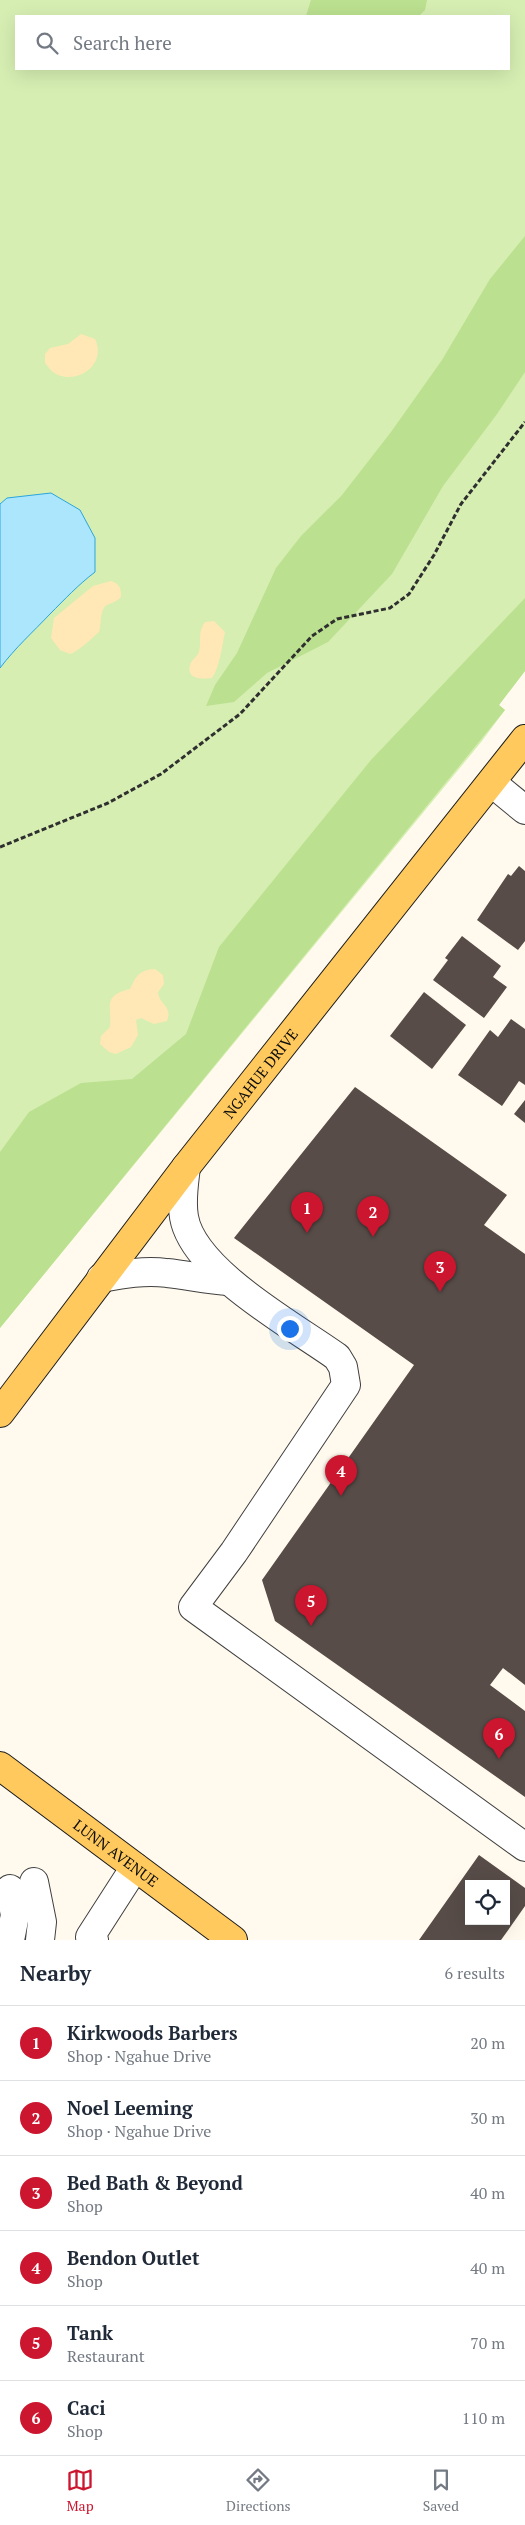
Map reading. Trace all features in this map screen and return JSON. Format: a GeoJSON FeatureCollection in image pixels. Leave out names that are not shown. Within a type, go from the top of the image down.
{"type":"FeatureCollection","features":[{"type":"Feature","properties":{"kind":"main road","name":"NGAHUE DRIVE"},"geometry":{"type":"LineString","coordinates":[[0,1413],[186,1167],[525,739]]}},
{"type":"Feature","properties":{"kind":"main road","name":"LUNN AVENUE"},"geometry":{"type":"LineString","coordinates":[[0,1766],[233,1940]]}},
{"type":"Feature","properties":{"kind":"street"},"geometry":{"type":"LineString","coordinates":[[492,783],[525,810]]}},
{"type":"Feature","properties":{"kind":"street"},"geometry":{"type":"LineString","coordinates":[[186,1167],[182,1201],[184,1218],[193,1242],[228,1281],[337,1357],[343,1367],[346,1385],[234,1552],[193,1608],[525,1847]]}},
{"type":"Feature","properties":{"kind":"street"},"geometry":{"type":"LineString","coordinates":[[101,1278],[137,1272],[164,1272],[201,1279],[228,1281]]}},
{"type":"Feature","properties":{"kind":"street"},"geometry":{"type":"LineString","coordinates":[[94,1940],[90,1937],[134,1867]]}},
{"type":"Feature","properties":{"kind":"street"},"geometry":{"type":"LineString","coordinates":[[10,1940],[22,1886],[42,1922],[40,1940]]}},
{"type":"Feature","properties":{"kind":"path"},"geometry":{"type":"LineString","coordinates":[[0,847],[108,803],[161,774],[245,709],[312,636],[337,619],[390,608],[409,594],[434,555],[461,504],[525,422]]}},
{"type":"Feature","properties":{"kind":"green space"},"geometry":{"type":"Polygon","coordinates":[[[0,0],[525,0],[525,671],[499,705],[505,710],[482,741],[0,1328],[0,0]]]}},
{"type":"Feature","properties":{"kind":"green space"},"geometry":{"type":"Polygon","coordinates":[[[311,0],[427,0],[425,10],[420,15],[306,15],[311,0]]]}},
{"type":"Feature","properties":{"kind":"green space"},"geometry":{"type":"Polygon","coordinates":[[[525,236],[525,372],[497,414],[443,486],[392,574],[328,642],[267,673],[234,702],[206,706],[215,685],[237,653],[276,568],[301,536],[342,495],[391,432],[442,360],[490,279],[525,236]]]}},
{"type":"Feature","properties":{"kind":"green space"},"geometry":{"type":"Polygon","coordinates":[[[525,598],[525,671],[499,705],[505,710],[0,1328],[0,1152],[29,1112],[81,1083],[132,1079],[186,1034],[219,947],[371,760],[525,598]]]}},
{"type":"Feature","properties":{"kind":"sand"},"geometry":{"type":"Polygon","coordinates":[[[81,334],[95,339],[98,349],[97,358],[93,365],[87,371],[70,377],[61,376],[53,372],[45,363],[45,354],[50,348],[68,344],[81,334]]]}},
{"type":"Feature","properties":{"kind":"sand"},"geometry":{"type":"Polygon","coordinates":[[[111,581],[119,587],[121,597],[104,607],[99,632],[70,654],[60,650],[51,638],[54,618],[93,586],[111,581]]]}},
{"type":"Feature","properties":{"kind":"sand"},"geometry":{"type":"Polygon","coordinates":[[[214,621],[225,632],[219,662],[212,678],[196,678],[190,674],[189,670],[191,663],[199,652],[200,633],[205,622],[214,621]]]}},
{"type":"Feature","properties":{"kind":"sand"},"geometry":{"type":"Polygon","coordinates":[[[155,969],[163,975],[164,984],[158,992],[168,1012],[167,1021],[154,1024],[141,1018],[136,1020],[138,1035],[131,1047],[116,1054],[109,1052],[100,1044],[101,1036],[110,1027],[110,1003],[112,999],[115,995],[130,989],[136,977],[142,972],[155,969]]]}},
{"type":"Feature","properties":{"kind":"water"},"geometry":{"type":"Polygon","coordinates":[[[51,493],[80,510],[95,538],[95,572],[50,614],[0,668],[0,504],[7,498],[51,493]]]}},
{"type":"Feature","properties":{"kind":"building"},"geometry":{"type":"Polygon","coordinates":[[[519,866],[525,871],[525,941],[518,950],[477,920],[508,874],[511,876],[519,866]]]}},
{"type":"Feature","properties":{"kind":"building"},"geometry":{"type":"Polygon","coordinates":[[[462,936],[501,966],[493,977],[507,987],[484,1018],[433,980],[448,960],[445,958],[462,936]]]}},
{"type":"Feature","properties":{"kind":"building"},"geometry":{"type":"Polygon","coordinates":[[[424,992],[466,1025],[432,1069],[390,1036],[424,992]]]}},
{"type":"Feature","properties":{"kind":"building"},"geometry":{"type":"Polygon","coordinates":[[[511,1019],[525,1029],[525,1085],[519,1081],[502,1106],[458,1075],[490,1030],[498,1037],[511,1019]]]}},
{"type":"Feature","properties":{"kind":"building"},"geometry":{"type":"Polygon","coordinates":[[[355,1087],[507,1195],[484,1225],[525,1254],[525,1685],[503,1668],[490,1685],[525,1711],[525,1797],[275,1621],[262,1580],[414,1365],[234,1238],[355,1087]]]}},
{"type":"Feature","properties":{"kind":"building"},"geometry":{"type":"Polygon","coordinates":[[[525,1100],[525,1123],[514,1114],[525,1100]]]}},
{"type":"Feature","properties":{"kind":"building"},"geometry":{"type":"Polygon","coordinates":[[[479,1855],[525,1888],[525,1906],[501,1940],[419,1940],[479,1855]]]}},
{"type":"Feature","properties":{"kind":"place","name":"Kirkwoods Barbers"},"geometry":{"type":"Point","coordinates":[307,1233]}},
{"type":"Feature","properties":{"kind":"place","name":"Noel Leeming"},"geometry":{"type":"Point","coordinates":[373,1237]}},
{"type":"Feature","properties":{"kind":"place","name":"Bed Bath & Beyond"},"geometry":{"type":"Point","coordinates":[440,1292]}},
{"type":"Feature","properties":{"kind":"place","name":"Bendon Outlet"},"geometry":{"type":"Point","coordinates":[341,1496]}},
{"type":"Feature","properties":{"kind":"place","name":"Tank"},"geometry":{"type":"Point","coordinates":[311,1626]}},
{"type":"Feature","properties":{"kind":"place","name":"Caci"},"geometry":{"type":"Point","coordinates":[499,1759]}}]}
